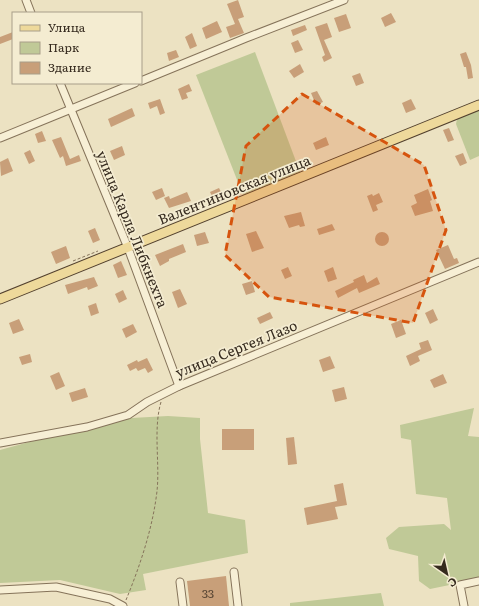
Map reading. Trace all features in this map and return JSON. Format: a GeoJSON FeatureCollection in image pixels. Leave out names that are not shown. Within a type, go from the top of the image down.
{"type":"FeatureCollection","features":[{"type":"Feature","properties":{"kind":"main road","name":"Валентиновская улица"},"geometry":{"type":"LineString","coordinates":[[0,299],[479,105]]}},
{"type":"Feature","properties":{"kind":"street"},"geometry":{"type":"LineString","coordinates":[[26,0],[31,12]]}},
{"type":"Feature","properties":{"kind":"street"},"geometry":{"type":"LineString","coordinates":[[142,80],[344,0]]}},
{"type":"Feature","properties":{"kind":"street","name":"улица Карла Либкнехта"},"geometry":{"type":"LineString","coordinates":[[60,84],[128,248],[179,386]]}},
{"type":"Feature","properties":{"kind":"street"},"geometry":{"type":"LineString","coordinates":[[0,138],[132,84]]}},
{"type":"Feature","properties":{"kind":"street","name":"улица Сергея Лазо"},"geometry":{"type":"LineString","coordinates":[[0,443],[87,427],[128,415],[167,391],[479,262]]}},
{"type":"Feature","properties":{"kind":"street"},"geometry":{"type":"LineString","coordinates":[[234,572],[238,606]]}},
{"type":"Feature","properties":{"kind":"street"},"geometry":{"type":"LineString","coordinates":[[180,582],[183,606]]}},
{"type":"Feature","properties":{"kind":"street"},"geometry":{"type":"LineString","coordinates":[[464,606],[460,585],[479,582]]}},
{"type":"Feature","properties":{"kind":"street"},"geometry":{"type":"LineString","coordinates":[[0,590],[56,587],[110,599],[123,606]]}},
{"type":"Feature","properties":{"kind":"path"},"geometry":{"type":"LineString","coordinates":[[123,606],[148,537],[157,491],[158,417],[160,403],[167,391]]}},
{"type":"Feature","properties":{"kind":"highlighted area"},"geometry":{"type":"Polygon","coordinates":[[[302,94],[424,165],[446,230],[413,323],[269,297],[225,255],[246,146],[302,94]]]}},
{"type":"Feature","properties":{"kind":"green space"},"geometry":{"type":"Polygon","coordinates":[[[255,52],[300,172],[243,195],[196,75],[255,52]]]}},
{"type":"Feature","properties":{"kind":"green space"},"geometry":{"type":"Polygon","coordinates":[[[479,110],[479,156],[470,160],[456,124],[457,119],[479,110]]]}},
{"type":"Feature","properties":{"kind":"green space"},"geometry":{"type":"Polygon","coordinates":[[[474,408],[468,436],[479,437],[479,579],[430,589],[419,581],[418,556],[389,549],[386,538],[399,527],[444,524],[451,530],[447,498],[416,494],[411,440],[401,438],[400,425],[474,408]]]}},
{"type":"Feature","properties":{"kind":"green space"},"geometry":{"type":"Polygon","coordinates":[[[168,416],[200,418],[200,439],[208,513],[245,520],[248,553],[143,574],[146,590],[120,594],[60,580],[0,583],[0,450],[113,419],[168,416]]]}},
{"type":"Feature","properties":{"kind":"green space"},"geometry":{"type":"Polygon","coordinates":[[[381,593],[384,606],[290,606],[290,603],[381,593]]]}},
{"type":"Feature","properties":{"kind":"building"},"geometry":{"type":"Polygon","coordinates":[[[238,0],[244,17],[238,19],[244,33],[230,38],[226,27],[235,24],[227,4],[238,0]]]}},
{"type":"Feature","properties":{"kind":"building"},"geometry":{"type":"Polygon","coordinates":[[[391,13],[396,22],[385,27],[381,18],[391,13]]]}},
{"type":"Feature","properties":{"kind":"building"},"geometry":{"type":"Polygon","coordinates":[[[346,14],[351,28],[339,32],[334,18],[346,14]]]}},
{"type":"Feature","properties":{"kind":"building"},"geometry":{"type":"Polygon","coordinates":[[[217,21],[222,32],[206,39],[202,28],[217,21]]]}},
{"type":"Feature","properties":{"kind":"building"},"geometry":{"type":"Polygon","coordinates":[[[327,23],[332,37],[324,40],[332,58],[324,62],[322,57],[325,55],[315,27],[327,23]]]}},
{"type":"Feature","properties":{"kind":"building"},"geometry":{"type":"Polygon","coordinates":[[[305,25],[307,30],[293,36],[291,30],[305,25]]]}},
{"type":"Feature","properties":{"kind":"building"},"geometry":{"type":"Polygon","coordinates":[[[12,32],[12,39],[0,44],[0,37],[12,32]]]}},
{"type":"Feature","properties":{"kind":"building"},"geometry":{"type":"Polygon","coordinates":[[[192,33],[197,46],[190,49],[185,37],[192,33]]]}},
{"type":"Feature","properties":{"kind":"building"},"geometry":{"type":"Polygon","coordinates":[[[298,40],[303,50],[295,53],[291,43],[298,40]]]}},
{"type":"Feature","properties":{"kind":"building"},"geometry":{"type":"Polygon","coordinates":[[[176,50],[179,57],[169,61],[167,53],[176,50]]]}},
{"type":"Feature","properties":{"kind":"building"},"geometry":{"type":"Polygon","coordinates":[[[466,52],[471,65],[473,78],[468,79],[466,67],[464,67],[460,54],[466,52]]]}},
{"type":"Feature","properties":{"kind":"building"},"geometry":{"type":"Polygon","coordinates":[[[300,64],[304,72],[294,78],[289,71],[300,64]]]}},
{"type":"Feature","properties":{"kind":"building"},"geometry":{"type":"Polygon","coordinates":[[[360,73],[364,83],[356,86],[352,76],[360,73]]]}},
{"type":"Feature","properties":{"kind":"building"},"geometry":{"type":"Polygon","coordinates":[[[189,84],[192,91],[186,93],[188,98],[182,100],[178,89],[189,84]]]}},
{"type":"Feature","properties":{"kind":"building"},"geometry":{"type":"Polygon","coordinates":[[[317,91],[323,102],[316,105],[311,93],[317,91]]]}},
{"type":"Feature","properties":{"kind":"building"},"geometry":{"type":"Polygon","coordinates":[[[160,99],[165,113],[160,115],[157,106],[150,109],[148,103],[160,99]]]}},
{"type":"Feature","properties":{"kind":"building"},"geometry":{"type":"Polygon","coordinates":[[[411,99],[416,109],[406,113],[402,103],[411,99]]]}},
{"type":"Feature","properties":{"kind":"building"},"geometry":{"type":"Polygon","coordinates":[[[132,108],[135,116],[111,127],[108,119],[132,108]]]}},
{"type":"Feature","properties":{"kind":"building"},"geometry":{"type":"Polygon","coordinates":[[[449,128],[454,140],[448,142],[443,130],[449,128]]]}},
{"type":"Feature","properties":{"kind":"building"},"geometry":{"type":"Polygon","coordinates":[[[42,131],[46,141],[38,143],[35,134],[42,131]]]}},
{"type":"Feature","properties":{"kind":"building"},"geometry":{"type":"Polygon","coordinates":[[[61,137],[70,159],[79,155],[81,161],[66,166],[63,156],[60,158],[52,140],[61,137]]]}},
{"type":"Feature","properties":{"kind":"building"},"geometry":{"type":"Polygon","coordinates":[[[326,137],[329,145],[316,150],[313,143],[326,137]]]}},
{"type":"Feature","properties":{"kind":"building"},"geometry":{"type":"Polygon","coordinates":[[[122,146],[125,155],[114,160],[110,151],[122,146]]]}},
{"type":"Feature","properties":{"kind":"building"},"geometry":{"type":"Polygon","coordinates":[[[30,150],[35,161],[29,164],[24,153],[30,150]]]}},
{"type":"Feature","properties":{"kind":"building"},"geometry":{"type":"Polygon","coordinates":[[[463,153],[467,163],[460,166],[455,156],[463,153]]]}},
{"type":"Feature","properties":{"kind":"building"},"geometry":{"type":"Polygon","coordinates":[[[8,158],[13,171],[1,176],[0,162],[8,158]]]}},
{"type":"Feature","properties":{"kind":"building"},"geometry":{"type":"Polygon","coordinates":[[[162,188],[165,196],[156,200],[152,192],[162,188]]]}},
{"type":"Feature","properties":{"kind":"building"},"geometry":{"type":"Polygon","coordinates":[[[219,188],[223,196],[214,200],[210,192],[219,188]]]}},
{"type":"Feature","properties":{"kind":"building"},"geometry":{"type":"Polygon","coordinates":[[[428,189],[432,200],[430,201],[433,211],[415,216],[411,206],[417,203],[414,195],[428,189]]]}},
{"type":"Feature","properties":{"kind":"building"},"geometry":{"type":"Polygon","coordinates":[[[187,192],[191,201],[169,208],[164,198],[169,196],[170,199],[187,192]]]}},
{"type":"Feature","properties":{"kind":"building"},"geometry":{"type":"Polygon","coordinates":[[[379,193],[383,202],[376,205],[378,210],[373,212],[367,196],[372,194],[373,196],[379,193]]]}},
{"type":"Feature","properties":{"kind":"building"},"geometry":{"type":"Polygon","coordinates":[[[301,212],[305,226],[300,227],[299,225],[289,228],[284,216],[301,212]]]}},
{"type":"Feature","properties":{"kind":"building"},"geometry":{"type":"Polygon","coordinates":[[[332,224],[335,230],[319,235],[317,229],[332,224]]]}},
{"type":"Feature","properties":{"kind":"building"},"geometry":{"type":"Polygon","coordinates":[[[95,228],[100,240],[93,243],[88,231],[95,228]]]}},
{"type":"Feature","properties":{"kind":"building"},"geometry":{"type":"Polygon","coordinates":[[[256,231],[264,248],[252,252],[246,234],[256,231]]]}},
{"type":"Feature","properties":{"kind":"building"},"geometry":{"type":"Polygon","coordinates":[[[205,232],[209,243],[197,246],[194,235],[205,232]]]}},
{"type":"Feature","properties":{"kind":"building"},"geometry":{"type":"Polygon","coordinates":[[[379,232],[385,232],[389,236],[389,242],[385,246],[379,246],[375,242],[375,236],[379,232]]]}},
{"type":"Feature","properties":{"kind":"building"},"geometry":{"type":"Polygon","coordinates":[[[183,244],[186,252],[169,259],[169,261],[160,266],[155,255],[183,244]]]}},
{"type":"Feature","properties":{"kind":"building"},"geometry":{"type":"Polygon","coordinates":[[[448,245],[454,259],[457,258],[459,263],[445,269],[436,250],[448,245]]]}},
{"type":"Feature","properties":{"kind":"building"},"geometry":{"type":"Polygon","coordinates":[[[66,246],[70,258],[56,264],[51,252],[66,246]]]}},
{"type":"Feature","properties":{"kind":"building"},"geometry":{"type":"Polygon","coordinates":[[[121,261],[127,275],[118,278],[113,265],[121,261]]]}},
{"type":"Feature","properties":{"kind":"building"},"geometry":{"type":"Polygon","coordinates":[[[288,267],[292,276],[285,279],[281,270],[288,267]]]}},
{"type":"Feature","properties":{"kind":"building"},"geometry":{"type":"Polygon","coordinates":[[[333,267],[337,279],[328,282],[324,271],[333,267]]]}},
{"type":"Feature","properties":{"kind":"building"},"geometry":{"type":"Polygon","coordinates":[[[364,275],[367,283],[377,277],[380,284],[359,293],[357,288],[338,298],[335,291],[354,282],[353,280],[364,275]]]}},
{"type":"Feature","properties":{"kind":"building"},"geometry":{"type":"Polygon","coordinates":[[[94,277],[98,286],[88,290],[87,287],[68,294],[65,285],[94,277]]]}},
{"type":"Feature","properties":{"kind":"building"},"geometry":{"type":"Polygon","coordinates":[[[252,281],[255,292],[246,295],[242,284],[252,281]]]}},
{"type":"Feature","properties":{"kind":"building"},"geometry":{"type":"Polygon","coordinates":[[[180,289],[187,304],[178,308],[172,292],[180,289]]]}},
{"type":"Feature","properties":{"kind":"building"},"geometry":{"type":"Polygon","coordinates":[[[123,290],[127,299],[119,303],[115,294],[123,290]]]}},
{"type":"Feature","properties":{"kind":"building"},"geometry":{"type":"Polygon","coordinates":[[[96,303],[99,313],[91,316],[88,306],[96,303]]]}},
{"type":"Feature","properties":{"kind":"building"},"geometry":{"type":"Polygon","coordinates":[[[433,309],[438,320],[430,324],[425,313],[433,309]]]}},
{"type":"Feature","properties":{"kind":"building"},"geometry":{"type":"Polygon","coordinates":[[[270,312],[273,318],[260,324],[257,318],[270,312]]]}},
{"type":"Feature","properties":{"kind":"building"},"geometry":{"type":"Polygon","coordinates":[[[19,319],[24,330],[13,334],[9,323],[19,319]]]}},
{"type":"Feature","properties":{"kind":"building"},"geometry":{"type":"Polygon","coordinates":[[[401,320],[406,334],[396,338],[391,324],[401,320]]]}},
{"type":"Feature","properties":{"kind":"building"},"geometry":{"type":"Polygon","coordinates":[[[133,324],[137,332],[126,338],[122,329],[133,324]]]}},
{"type":"Feature","properties":{"kind":"building"},"geometry":{"type":"Polygon","coordinates":[[[428,340],[432,350],[418,356],[420,361],[410,366],[406,356],[421,349],[419,343],[428,340]]]}},
{"type":"Feature","properties":{"kind":"building"},"geometry":{"type":"Polygon","coordinates":[[[30,354],[32,362],[22,365],[19,357],[30,354]]]}},
{"type":"Feature","properties":{"kind":"building"},"geometry":{"type":"Polygon","coordinates":[[[330,356],[335,368],[323,372],[319,360],[330,356]]]}},
{"type":"Feature","properties":{"kind":"building"},"geometry":{"type":"Polygon","coordinates":[[[147,358],[153,370],[148,373],[145,368],[138,371],[136,368],[130,371],[127,365],[137,360],[138,362],[147,358]]]}},
{"type":"Feature","properties":{"kind":"building"},"geometry":{"type":"Polygon","coordinates":[[[59,372],[65,386],[56,390],[50,376],[59,372]]]}},
{"type":"Feature","properties":{"kind":"building"},"geometry":{"type":"Polygon","coordinates":[[[443,374],[447,383],[434,388],[430,380],[443,374]]]}},
{"type":"Feature","properties":{"kind":"building"},"geometry":{"type":"Polygon","coordinates":[[[344,387],[347,399],[335,402],[332,390],[344,387]]]}},
{"type":"Feature","properties":{"kind":"building"},"geometry":{"type":"Polygon","coordinates":[[[85,388],[88,397],[72,402],[69,393],[85,388]]]}},
{"type":"Feature","properties":{"kind":"building"},"geometry":{"type":"Polygon","coordinates":[[[222,429],[254,429],[254,450],[222,450],[222,429]]]}},
{"type":"Feature","properties":{"kind":"building"},"geometry":{"type":"Polygon","coordinates":[[[294,437],[297,464],[288,465],[286,438],[294,437]]]}},
{"type":"Feature","properties":{"kind":"building"},"geometry":{"type":"Polygon","coordinates":[[[343,483],[347,505],[335,507],[338,519],[307,525],[304,508],[337,501],[334,485],[343,483]]]}},
{"type":"Feature","properties":{"kind":"building"},"geometry":{"type":"Polygon","coordinates":[[[226,576],[229,606],[190,606],[187,581],[226,576]]]}}]}
